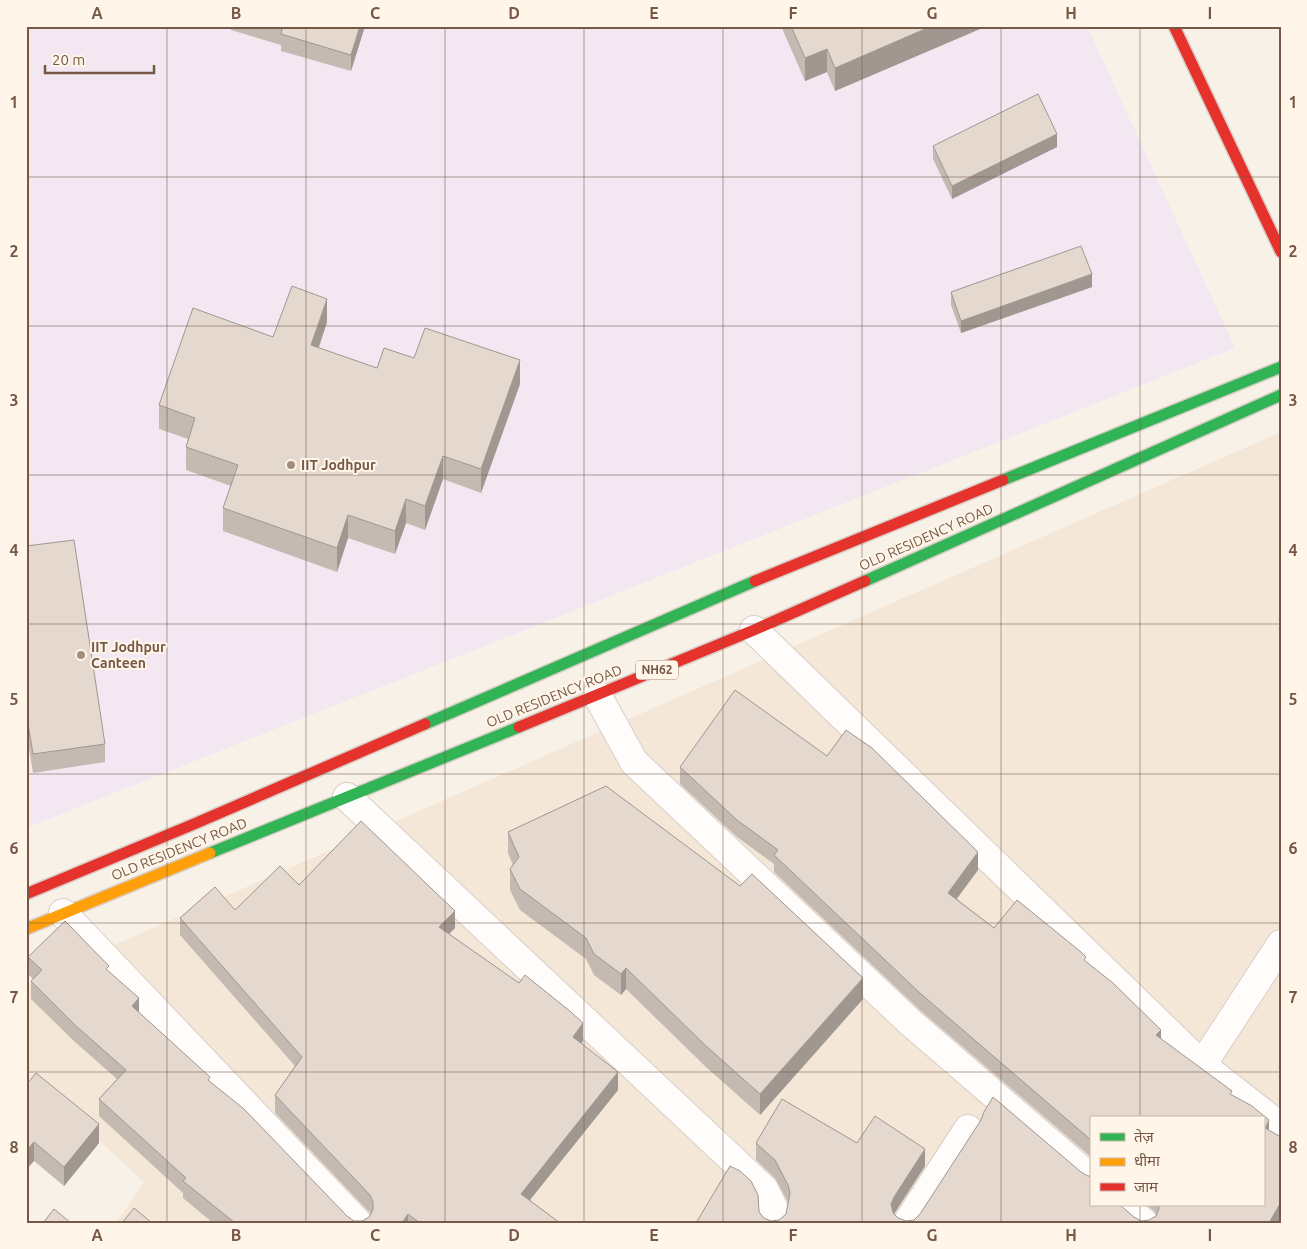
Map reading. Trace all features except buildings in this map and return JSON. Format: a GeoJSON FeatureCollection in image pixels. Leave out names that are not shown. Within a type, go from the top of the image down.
{"type":"FeatureCollection","features":[{"type":"Feature","properties":{"kind":"main road"},"geometry":{"type":"LineString","coordinates":[[1174,26],[1281,252]]}},
{"type":"Feature","properties":{"kind":"main road","name":"OLD RESIDENCY ROAD"},"geometry":{"type":"LineString","coordinates":[[26,894],[194,824],[736,589],[1281,367]]}},
{"type":"Feature","properties":{"kind":"main road","name":"OLD RESIDENCY ROAD"},"geometry":{"type":"LineString","coordinates":[[26,929],[754,630],[1281,395]]}},
{"type":"Feature","properties":{"kind":"street"},"geometry":{"type":"LineString","coordinates":[[754,630],[1202,1065],[1281,1127]]}},
{"type":"Feature","properties":{"kind":"street"},"geometry":{"type":"LineString","coordinates":[[597,694],[634,762],[911,1023],[1090,1177]]}},
{"type":"Feature","properties":{"kind":"street"},"geometry":{"type":"LineString","coordinates":[[348,797],[764,1189],[774,1209],[773,1223]]}},
{"type":"Feature","properties":{"kind":"street"},"geometry":{"type":"LineString","coordinates":[[63,913],[358,1223]]}},
{"type":"Feature","properties":{"kind":"street"},"geometry":{"type":"LineString","coordinates":[[1202,1065],[1281,944]]}},
{"type":"Feature","properties":{"kind":"street"},"geometry":{"type":"LineString","coordinates":[[907,1223],[968,1129]]}},
{"type":"Feature","properties":{"kind":"street"},"geometry":{"type":"LineString","coordinates":[[1124,1206],[1144,1223]]}},
{"type":"Feature","properties":{"kind":"shaded area"},"geometry":{"type":"Polygon","coordinates":[[[26,26],[1087,26],[1235,348],[26,828],[26,26]]]}},
{"type":"Feature","properties":{"kind":"shaded area"},"geometry":{"type":"Polygon","coordinates":[[[1281,432],[1281,1223],[116,1223],[144,1182],[26,1074],[26,984],[1281,432]]]}},
{"type":"Feature","properties":{"kind":"traffic: fast"},"geometry":{"type":"LineString","coordinates":[[1003,480],[1281,367]]}},
{"type":"Feature","properties":{"kind":"traffic: fast"},"geometry":{"type":"LineString","coordinates":[[865,581],[1281,395]]}},
{"type":"Feature","properties":{"kind":"traffic: fast"},"geometry":{"type":"LineString","coordinates":[[425,724],[755,581]]}},
{"type":"Feature","properties":{"kind":"traffic: fast"},"geometry":{"type":"LineString","coordinates":[[210,853],[519,727]]}},
{"type":"Feature","properties":{"kind":"traffic: slow"},"geometry":{"type":"LineString","coordinates":[[26,929],[210,853]]}},
{"type":"Feature","properties":{"kind":"traffic: jam"},"geometry":{"type":"LineString","coordinates":[[1174,26],[1281,252]]}},
{"type":"Feature","properties":{"kind":"traffic: jam"},"geometry":{"type":"LineString","coordinates":[[755,581],[1003,480]]}},
{"type":"Feature","properties":{"kind":"traffic: jam"},"geometry":{"type":"LineString","coordinates":[[519,727],[754,630],[865,581]]}},
{"type":"Feature","properties":{"kind":"traffic: jam"},"geometry":{"type":"LineString","coordinates":[[26,894],[425,724]]}},
{"type":"Feature","properties":{"kind":"place","name":"IIT Jodhpur"},"geometry":{"type":"Point","coordinates":[291,465]}},
{"type":"Feature","properties":{"kind":"place","name":"IIT Jodhpur Canteen"},"geometry":{"type":"Point","coordinates":[81,655]}}]}
